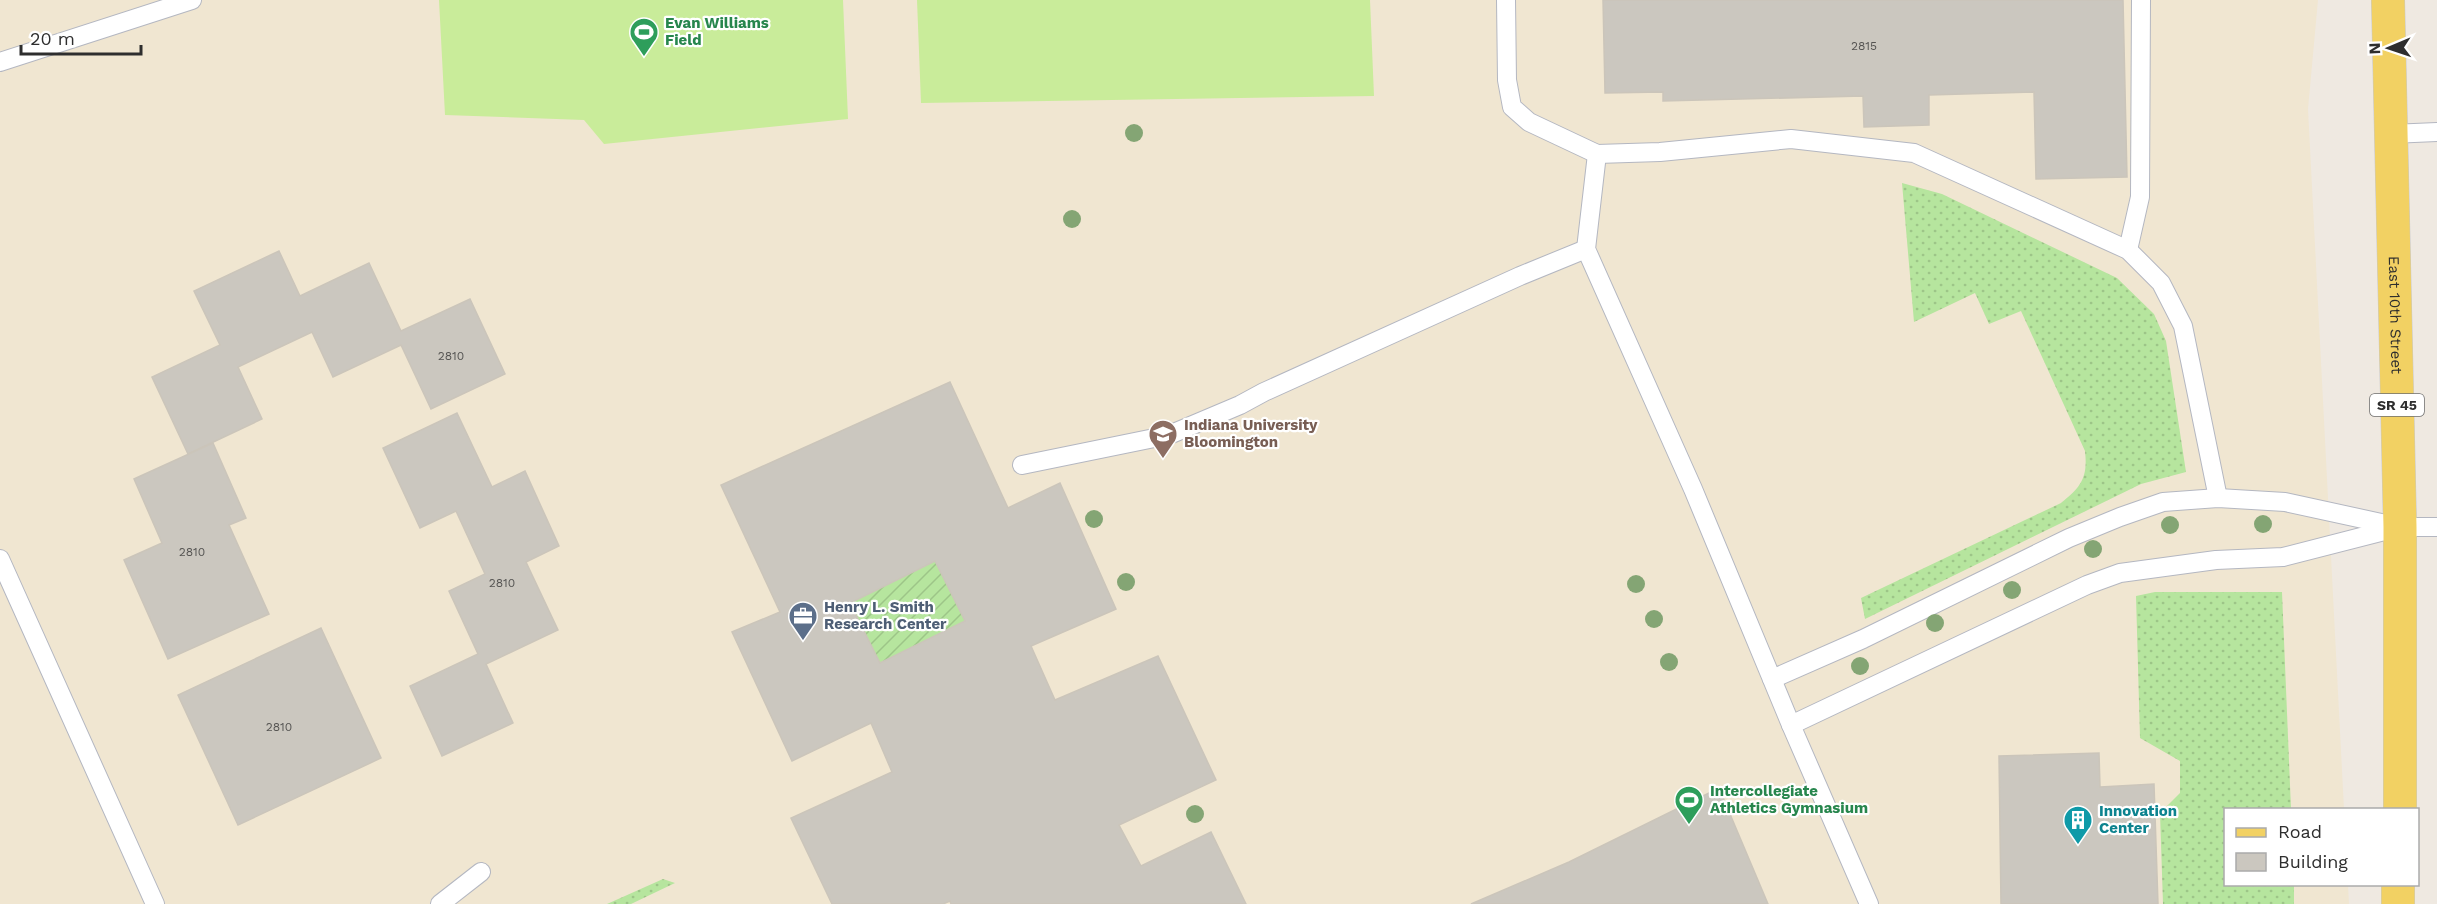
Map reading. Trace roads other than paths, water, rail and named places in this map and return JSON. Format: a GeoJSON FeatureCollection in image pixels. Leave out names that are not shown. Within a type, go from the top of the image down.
{"type":"FeatureCollection","features":[{"type":"Feature","properties":{"kind":"main road","name":"East 10th Street"},"geometry":{"type":"LineString","coordinates":[[2388,0],[2400,527],[2400,808]]}},
{"type":"Feature","properties":{"kind":"main road"},"geometry":{"type":"LineString","coordinates":[[2398,886],[2398,904]]}},
{"type":"Feature","properties":{"kind":"lane"},"geometry":{"type":"LineString","coordinates":[[0,62],[192,0]]}},
{"type":"Feature","properties":{"kind":"lane"},"geometry":{"type":"LineString","coordinates":[[1506,0],[1507,80],[1512,106],[1529,122],[1597,154],[1660,152],[1791,139],[1914,153],[2128,250],[2161,283],[2183,326],[2218,498]]}},
{"type":"Feature","properties":{"kind":"lane"},"geometry":{"type":"LineString","coordinates":[[2128,250],[2140,197],[2141,0]]}},
{"type":"Feature","properties":{"kind":"lane"},"geometry":{"type":"LineString","coordinates":[[2391,134],[2437,132]]}},
{"type":"Feature","properties":{"kind":"lane"},"geometry":{"type":"LineString","coordinates":[[1597,154],[1586,249],[1693,489],[1869,904]]}},
{"type":"Feature","properties":{"kind":"lane"},"geometry":{"type":"LineString","coordinates":[[1022,465],[1168,435],[1240,405],[1520,276],[1586,249]]}},
{"type":"Feature","properties":{"kind":"lane"},"geometry":{"type":"LineString","coordinates":[[1772,679],[1863,639],[2069,538],[2163,502],[2218,498],[2285,502],[2400,527],[2437,527]]}},
{"type":"Feature","properties":{"kind":"lane"},"geometry":{"type":"LineString","coordinates":[[1791,724],[2087,585],[2120,573],[2216,560],[2283,557],[2400,527]]}},
{"type":"Feature","properties":{"kind":"lane"},"geometry":{"type":"LineString","coordinates":[[0,560],[154,904]]}},
{"type":"Feature","properties":{"kind":"lane"},"geometry":{"type":"LineString","coordinates":[[440,904],[481,872]]}},
{"type":"Feature","properties":{"kind":"place","name":"Evan Williams Field"},"geometry":{"type":"Point","coordinates":[644,58]}},
{"type":"Feature","properties":{"kind":"place","name":"Indiana University Bloomington"},"geometry":{"type":"Point","coordinates":[1163,460]}},
{"type":"Feature","properties":{"kind":"place","name":"Henry L. Smith Research Center"},"geometry":{"type":"Point","coordinates":[803,642]}},
{"type":"Feature","properties":{"kind":"place","name":"Intercollegiate Athletics Gymnasium"},"geometry":{"type":"Point","coordinates":[1689,826]}},
{"type":"Feature","properties":{"kind":"place","name":"Innovation Center"},"geometry":{"type":"Point","coordinates":[2078,846]}}]}
